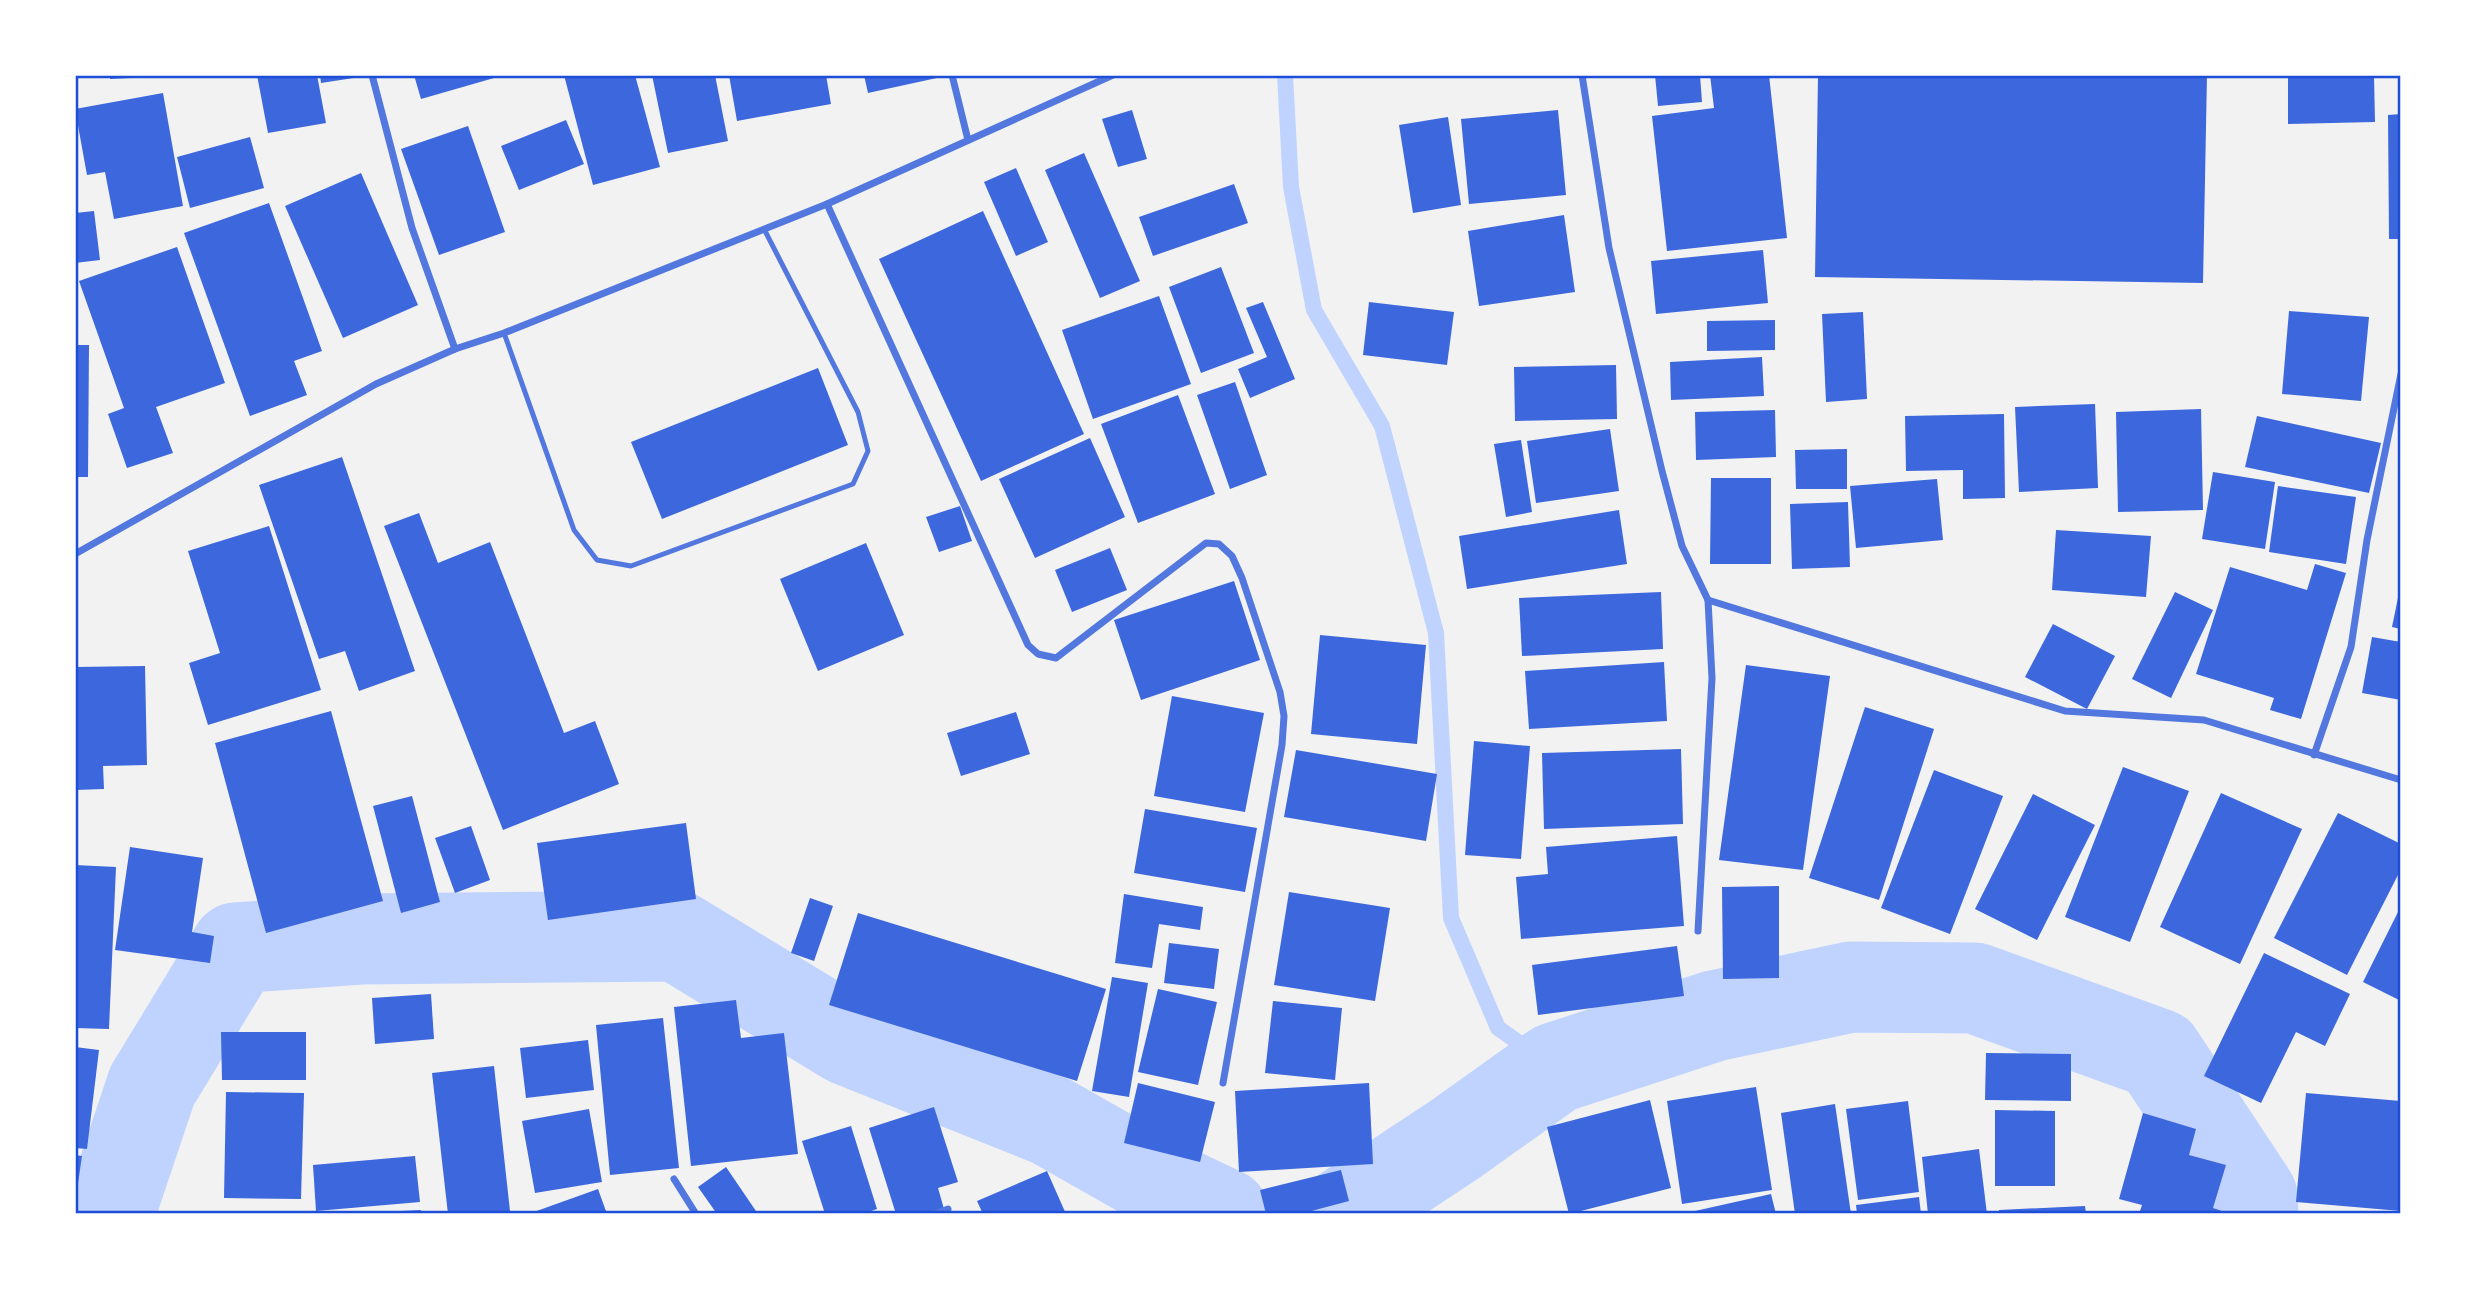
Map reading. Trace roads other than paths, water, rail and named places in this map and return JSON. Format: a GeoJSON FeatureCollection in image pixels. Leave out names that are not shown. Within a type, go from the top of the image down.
{"type":"FeatureCollection","features":[{"type":"Feature","properties":{"kind":"street"},"geometry":{"type":"LineString","coordinates":[[372,75],[412,228],[455,349]]}},
{"type":"Feature","properties":{"kind":"street"},"geometry":{"type":"LineString","coordinates":[[952,75],[968,140]]}},
{"type":"Feature","properties":{"kind":"street"},"geometry":{"type":"LineString","coordinates":[[75,554],[376,384],[455,349],[505,333],[827,204],[1113,75]]}},
{"type":"Feature","properties":{"kind":"street"},"geometry":{"type":"LineString","coordinates":[[1582,75],[1609,248],[1662,471],[1682,546],[1708,600],[1713,678],[1698,931]]}},
{"type":"Feature","properties":{"kind":"street"},"geometry":{"type":"LineString","coordinates":[[827,204],[1028,645],[1038,654],[1056,658],[1206,543],[1219,544],[1232,556],[1280,692],[1284,716],[1282,745],[1223,1083]]}},
{"type":"Feature","properties":{"kind":"street"},"geometry":{"type":"LineString","coordinates":[[2314,755],[2351,647],[2367,540],[2401,374]]}},
{"type":"Feature","properties":{"kind":"street"},"geometry":{"type":"LineString","coordinates":[[1708,600],[2065,711],[2203,720],[2401,780]]}},
{"type":"Feature","properties":{"kind":"street"},"geometry":{"type":"LineString","coordinates":[[674,1179],[696,1214]]}},
{"type":"Feature","properties":{"kind":"street"},"geometry":{"type":"LineString","coordinates":[[935,1214],[948,1209]]}},
{"type":"Feature","properties":{"kind":"lane"},"geometry":{"type":"LineString","coordinates":[[505,333],[574,530],[597,560],[631,566],[853,484],[868,452],[858,412],[764,229]]}},
{"type":"Feature","properties":{"kind":"waterway"},"geometry":{"type":"LineString","coordinates":[[1285,75],[1291,187],[1314,310],[1382,426],[1436,633],[1451,918],[1498,1028],[1555,1068]]}},
{"type":"Feature","properties":{"kind":"waterway"},"geometry":{"type":"LineString","coordinates":[[109,1214],[152,1086],[236,948],[360,939],[677,936],[848,1040],[1051,1121],[1169,1188],[1224,1214]]}},
{"type":"Feature","properties":{"kind":"waterway"},"geometry":{"type":"LineString","coordinates":[[1342,1214],[1454,1140],[1555,1068],[1714,1016],[1851,987],[1975,988],[2158,1054],[2252,1196],[2253,1214]]}}]}
